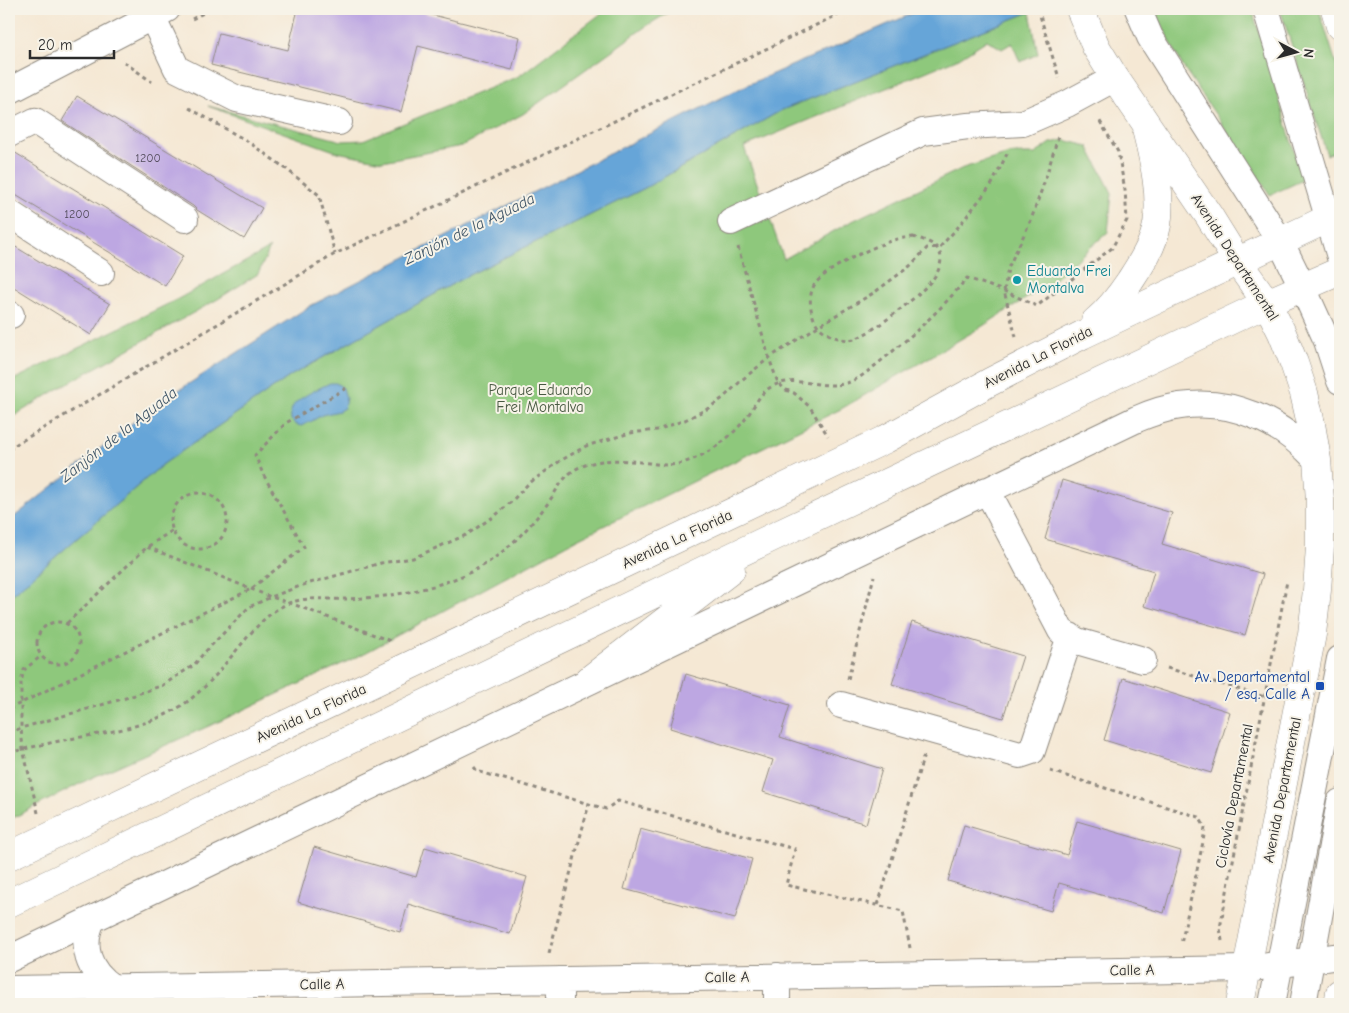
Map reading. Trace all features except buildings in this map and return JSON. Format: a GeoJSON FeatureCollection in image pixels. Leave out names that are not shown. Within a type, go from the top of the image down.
{"type":"FeatureCollection","features":[{"type":"Feature","properties":{"kind":"main road","name":"Avenida Departamental"},"geometry":{"type":"LineString","coordinates":[[1080,9],[1096,47],[1115,78],[1267,303],[1285,340],[1304,393],[1317,460],[1320,500],[1320,547],[1312,634],[1240,1004]]}},
{"type":"Feature","properties":{"kind":"main road"},"geometry":{"type":"LineString","coordinates":[[1335,9],[1340,26]]}},
{"type":"Feature","properties":{"kind":"main road"},"geometry":{"type":"LineString","coordinates":[[1082,335],[1103,316],[1130,281],[1151,244],[1157,225],[1156,177],[1152,152],[1140,113]]}},
{"type":"Feature","properties":{"kind":"main road","name":"Avenida La Florida"},"geometry":{"type":"LineString","coordinates":[[9,856],[893,436],[959,398],[1082,335],[1334,216]]}},
{"type":"Feature","properties":{"kind":"main road"},"geometry":{"type":"LineString","coordinates":[[9,903],[773,536],[1267,303],[1340,271]]}},
{"type":"Feature","properties":{"kind":"main road"},"geometry":{"type":"LineString","coordinates":[[588,680],[773,536]]}},
{"type":"Feature","properties":{"kind":"main road"},"geometry":{"type":"LineString","coordinates":[[1338,1004],[1340,993]]}},
{"type":"Feature","properties":{"kind":"street"},"geometry":{"type":"LineString","coordinates":[[1138,9],[1150,37],[1280,241],[1327,342],[1340,381]]}},
{"type":"Feature","properties":{"kind":"street"},"geometry":{"type":"LineString","coordinates":[[1266,9],[1334,216],[1340,257]]}},
{"type":"Feature","properties":{"kind":"street"},"geometry":{"type":"LineString","coordinates":[[9,91],[159,13],[177,69],[237,99],[339,122]]}},
{"type":"Feature","properties":{"kind":"street"},"geometry":{"type":"LineString","coordinates":[[731,222],[923,132],[968,126],[1023,123],[1076,99],[1115,78]]}},
{"type":"Feature","properties":{"kind":"street"},"geometry":{"type":"LineString","coordinates":[[9,134],[35,121],[185,219]]}},
{"type":"Feature","properties":{"kind":"street"},"geometry":{"type":"LineString","coordinates":[[9,213],[101,272]]}},
{"type":"Feature","properties":{"kind":"street"},"geometry":{"type":"LineString","coordinates":[[9,959],[1136,419],[1158,411],[1181,406],[1206,405],[1230,408],[1260,417],[1287,433],[1317,460]]}},
{"type":"Feature","properties":{"kind":"street"},"geometry":{"type":"LineString","coordinates":[[987,490],[1061,631],[1077,641],[1143,660]]}},
{"type":"Feature","properties":{"kind":"street"},"geometry":{"type":"LineString","coordinates":[[841,705],[1020,755],[1032,751],[1070,636]]}},
{"type":"Feature","properties":{"kind":"street"},"geometry":{"type":"LineString","coordinates":[[1272,1004],[1340,659]]}},
{"type":"Feature","properties":{"kind":"street"},"geometry":{"type":"LineString","coordinates":[[1302,1004],[1340,802]]}},
{"type":"Feature","properties":{"kind":"street"},"geometry":{"type":"LineString","coordinates":[[92,920],[86,934],[87,953],[95,971],[112,987]]}},
{"type":"Feature","properties":{"kind":"street","name":"Calle A"},"geometry":{"type":"LineString","coordinates":[[9,989],[112,987],[220,995],[348,994],[554,988],[776,976],[1247,968],[1340,956]]}},
{"type":"Feature","properties":{"kind":"street"},"geometry":{"type":"LineString","coordinates":[[776,976],[777,1004]]}},
{"type":"Feature","properties":{"kind":"path"},"geometry":{"type":"LineString","coordinates":[[9,450],[335,254],[850,9]]}},
{"type":"Feature","properties":{"kind":"path"},"geometry":{"type":"LineString","coordinates":[[9,753],[38,745],[149,722],[169,713],[191,699],[224,666],[254,630],[274,611],[290,603],[314,598],[341,599],[400,595],[467,574],[487,563],[523,533],[573,470],[600,461],[617,460],[678,464],[696,459],[729,436],[743,422],[767,388],[778,383],[843,384],[862,376],[894,352],[934,314],[967,278],[1004,291],[1037,306],[1112,248],[1127,220],[1125,190],[1118,152],[1076,99],[1038,9]]}},
{"type":"Feature","properties":{"kind":"path"},"geometry":{"type":"LineString","coordinates":[[117,57],[154,84]]}},
{"type":"Feature","properties":{"kind":"path"},"geometry":{"type":"LineString","coordinates":[[1024,364],[1004,291],[1008,268],[1031,220],[1076,99]]}},
{"type":"Feature","properties":{"kind":"path"},"geometry":{"type":"LineString","coordinates":[[184,105],[247,142],[285,168],[319,195],[335,254]]}},
{"type":"Feature","properties":{"kind":"path"},"geometry":{"type":"LineString","coordinates":[[9,733],[163,685],[194,665],[249,607],[303,585],[381,563],[413,558],[466,535],[496,515],[528,484],[560,461],[586,446],[630,433],[657,430],[685,420],[707,409],[723,398],[769,358],[875,292],[910,266],[927,248],[940,247],[992,184],[1023,123]]}},
{"type":"Feature","properties":{"kind":"path"},"geometry":{"type":"LineString","coordinates":[[1127,220],[1157,225]]}},
{"type":"Feature","properties":{"kind":"path"},"geometry":{"type":"LineString","coordinates":[[731,222],[769,358],[778,383],[786,390],[794,392],[810,407],[842,460]]}},
{"type":"Feature","properties":{"kind":"path"},"geometry":{"type":"LineString","coordinates":[[913,237],[926,240],[936,247],[941,258],[936,275],[912,299],[871,331],[853,339],[839,338],[818,326],[810,304],[814,285],[840,264],[892,240],[913,237]]}},
{"type":"Feature","properties":{"kind":"path"},"geometry":{"type":"LineString","coordinates":[[9,710],[251,589],[304,547],[263,474],[256,455],[286,423],[348,387]]}},
{"type":"Feature","properties":{"kind":"path"},"geometry":{"type":"LineString","coordinates":[[209,494],[218,500],[224,508],[227,517],[226,529],[220,540],[210,547],[199,549],[187,546],[179,540],[173,530],[174,509],[180,501],[189,495],[209,494]]}},
{"type":"Feature","properties":{"kind":"path"},"geometry":{"type":"LineString","coordinates":[[67,623],[147,547],[173,530]]}},
{"type":"Feature","properties":{"kind":"path"},"geometry":{"type":"LineString","coordinates":[[147,547],[271,597],[431,656]]}},
{"type":"Feature","properties":{"kind":"path"},"geometry":{"type":"LineString","coordinates":[[841,705],[874,574]]}},
{"type":"Feature","properties":{"kind":"path","name":"Ciclovía Departamental"},"geometry":{"type":"LineString","coordinates":[[1218,969],[1222,942],[1220,928],[1289,574]]}},
{"type":"Feature","properties":{"kind":"path"},"geometry":{"type":"LineString","coordinates":[[49,622],[67,623],[74,628],[79,636],[80,646],[76,655],[68,662],[58,664],[48,662],[41,656],[37,647],[37,638],[41,629],[49,622]]}},
{"type":"Feature","properties":{"kind":"path"},"geometry":{"type":"LineString","coordinates":[[41,656],[24,670],[21,682],[21,728],[23,749],[44,839]]}},
{"type":"Feature","properties":{"kind":"path"},"geometry":{"type":"LineString","coordinates":[[1143,660],[1265,697]]}},
{"type":"Feature","properties":{"kind":"path"},"geometry":{"type":"LineString","coordinates":[[878,905],[931,730]]}},
{"type":"Feature","properties":{"kind":"path"},"geometry":{"type":"LineString","coordinates":[[458,743],[477,771],[606,809],[618,801],[794,849],[786,885],[903,911],[910,948]]}},
{"type":"Feature","properties":{"kind":"path"},"geometry":{"type":"LineString","coordinates":[[1026,753],[1031,765],[1199,817],[1205,827],[1203,842],[1175,970]]}},
{"type":"Feature","properties":{"kind":"path"},"geometry":{"type":"LineString","coordinates":[[554,988],[589,804]]}},
{"type":"Feature","properties":{"kind":"green space"},"geometry":{"type":"Polygon","coordinates":[[[607,9],[674,9],[645,27],[523,114],[462,146],[382,161],[337,152],[208,106],[342,141],[363,140],[519,76],[607,9]]]}},
{"type":"Feature","properties":{"kind":"green space"},"geometry":{"type":"Polygon","coordinates":[[[1154,9],[1252,9],[1303,180],[1270,195],[1182,65],[1154,9]]]}},
{"type":"Feature","properties":{"kind":"green space"},"geometry":{"type":"Polygon","coordinates":[[[1280,9],[1319,9],[1340,76],[1340,150],[1327,155],[1280,9]]]}},
{"type":"Feature","properties":{"kind":"green space","name":"Parque Eduardo Frei Montalva"},"geometry":{"type":"Polygon","coordinates":[[[1030,12],[1038,54],[1020,62],[1012,43],[1002,49],[987,40],[959,58],[744,147],[784,259],[850,222],[963,168],[1009,154],[1035,154],[1051,143],[1064,140],[1088,146],[1112,193],[1108,232],[1049,284],[978,329],[841,409],[577,539],[361,655],[218,722],[89,779],[9,820],[9,597],[162,465],[292,375],[465,277],[645,188],[782,110],[1030,12]]]}},
{"type":"Feature","properties":{"kind":"green space"},"geometry":{"type":"Polygon","coordinates":[[[270,248],[258,274],[9,419],[9,382],[178,299],[270,248]]]}},
{"type":"Feature","properties":{"kind":"water","name":"Zanjón de la Aguada"},"geometry":{"type":"Polygon","coordinates":[[[923,9],[1029,9],[1030,12],[782,110],[645,188],[465,277],[292,375],[162,465],[9,597],[9,521],[151,408],[310,306],[749,84],[923,9]]]}},
{"type":"Feature","properties":{"kind":"water"},"geometry":{"type":"Polygon","coordinates":[[[330,383],[336,383],[343,388],[346,398],[344,408],[322,415],[301,426],[295,424],[291,420],[291,410],[294,404],[330,383]]]}},
{"type":"Feature","properties":{"kind":"place","name":"Eduardo Frei Montalva"},"geometry":{"type":"Point","coordinates":[1017,280]}},
{"type":"Feature","properties":{"kind":"place","name":"Av. Departamental / esq. Calle A"},"geometry":{"type":"Point","coordinates":[1320,686]}}]}
